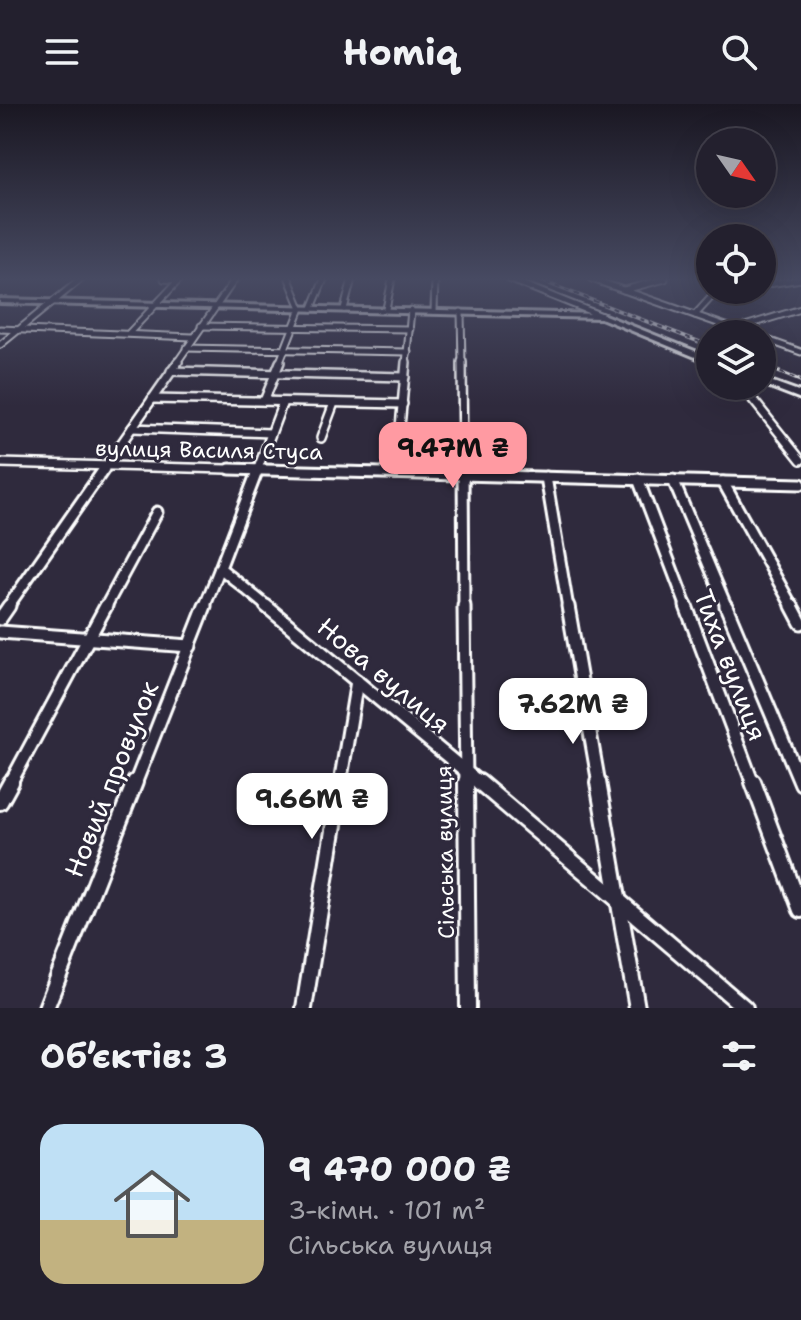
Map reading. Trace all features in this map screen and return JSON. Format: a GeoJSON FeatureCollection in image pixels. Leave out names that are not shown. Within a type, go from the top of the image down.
{"type":"FeatureCollection","features":[{"type":"Feature","properties":{"kind":"main road"},"geometry":{"type":"LineString","coordinates":[[615,321],[696,354]]}},
{"type":"Feature","properties":{"kind":"main road"},"geometry":{"type":"LineString","coordinates":[[776,386],[801,396]]}},
{"type":"Feature","properties":{"kind":"street"},"geometry":{"type":"LineString","coordinates":[[0,345],[31,321]]}},
{"type":"Feature","properties":{"kind":"street"},"geometry":{"type":"LineString","coordinates":[[129,333],[140,321]]}},
{"type":"Feature","properties":{"kind":"street"},"geometry":{"type":"LineString","coordinates":[[0,619],[204,321]]}},
{"type":"Feature","properties":{"kind":"street"},"geometry":{"type":"LineString","coordinates":[[264,401],[298,321]]}},
{"type":"Feature","properties":{"kind":"street"},"geometry":{"type":"LineString","coordinates":[[396,473],[410,321]]}},
{"type":"Feature","properties":{"kind":"street","name":"Сільська вулиця"},"geometry":{"type":"LineString","coordinates":[[461,321],[468,1008]]}},
{"type":"Feature","properties":{"kind":"street"},"geometry":{"type":"LineString","coordinates":[[201,326],[410,329]]}},
{"type":"Feature","properties":{"kind":"street"},"geometry":{"type":"LineString","coordinates":[[0,329],[193,337]]}},
{"type":"Feature","properties":{"kind":"street"},"geometry":{"type":"LineString","coordinates":[[776,343],[799,350]]}},
{"type":"Feature","properties":{"kind":"street"},"geometry":{"type":"LineString","coordinates":[[186,348],[408,352]]}},
{"type":"Feature","properties":{"kind":"street"},"geometry":{"type":"LineString","coordinates":[[171,371],[405,377]]}},
{"type":"Feature","properties":{"kind":"street"},"geometry":{"type":"LineString","coordinates":[[152,399],[403,404]]}},
{"type":"Feature","properties":{"kind":"street"},"geometry":{"type":"LineString","coordinates":[[753,400],[801,460]]}},
{"type":"Feature","properties":{"kind":"street"},"geometry":{"type":"LineString","coordinates":[[220,568],[283,402]]}},
{"type":"Feature","properties":{"kind":"street"},"geometry":{"type":"LineString","coordinates":[[321,438],[334,403]]}},
{"type":"Feature","properties":{"kind":"street"},"geometry":{"type":"LineString","coordinates":[[132,428],[271,433]]}},
{"type":"Feature","properties":{"kind":"street","name":"вулиця Василя Стуса"},"geometry":{"type":"LineString","coordinates":[[0,463],[801,484]]}},
{"type":"Feature","properties":{"kind":"street"},"geometry":{"type":"LineString","coordinates":[[546,477],[637,1008]]}},
{"type":"Feature","properties":{"kind":"street","name":"Тиха вулиця"},"geometry":{"type":"LineString","coordinates":[[638,479],[801,910]]}},
{"type":"Feature","properties":{"kind":"street"},"geometry":{"type":"LineString","coordinates":[[673,480],[801,784]]}},
{"type":"Feature","properties":{"kind":"street"},"geometry":{"type":"LineString","coordinates":[[723,482],[801,623]]}},
{"type":"Feature","properties":{"kind":"street"},"geometry":{"type":"LineString","coordinates":[[0,802],[157,512]]}},
{"type":"Feature","properties":{"kind":"street","name":"Новий провулок"},"geometry":{"type":"LineString","coordinates":[[46,1008],[220,568]]}},
{"type":"Feature","properties":{"kind":"street","name":"Нова вулиця"},"geometry":{"type":"LineString","coordinates":[[220,568],[617,897],[745,1008]]}},
{"type":"Feature","properties":{"kind":"street"},"geometry":{"type":"LineString","coordinates":[[0,632],[190,646]]}},
{"type":"Feature","properties":{"kind":"street"},"geometry":{"type":"LineString","coordinates":[[304,1008],[357,681]]}},
{"type":"Feature","properties":{"kind":"railway"},"geometry":{"type":"LineString","coordinates":[[646,321],[696,341]]}},
{"type":"Feature","properties":{"kind":"railway"},"geometry":{"type":"LineString","coordinates":[[776,371],[801,381]]}}]}
